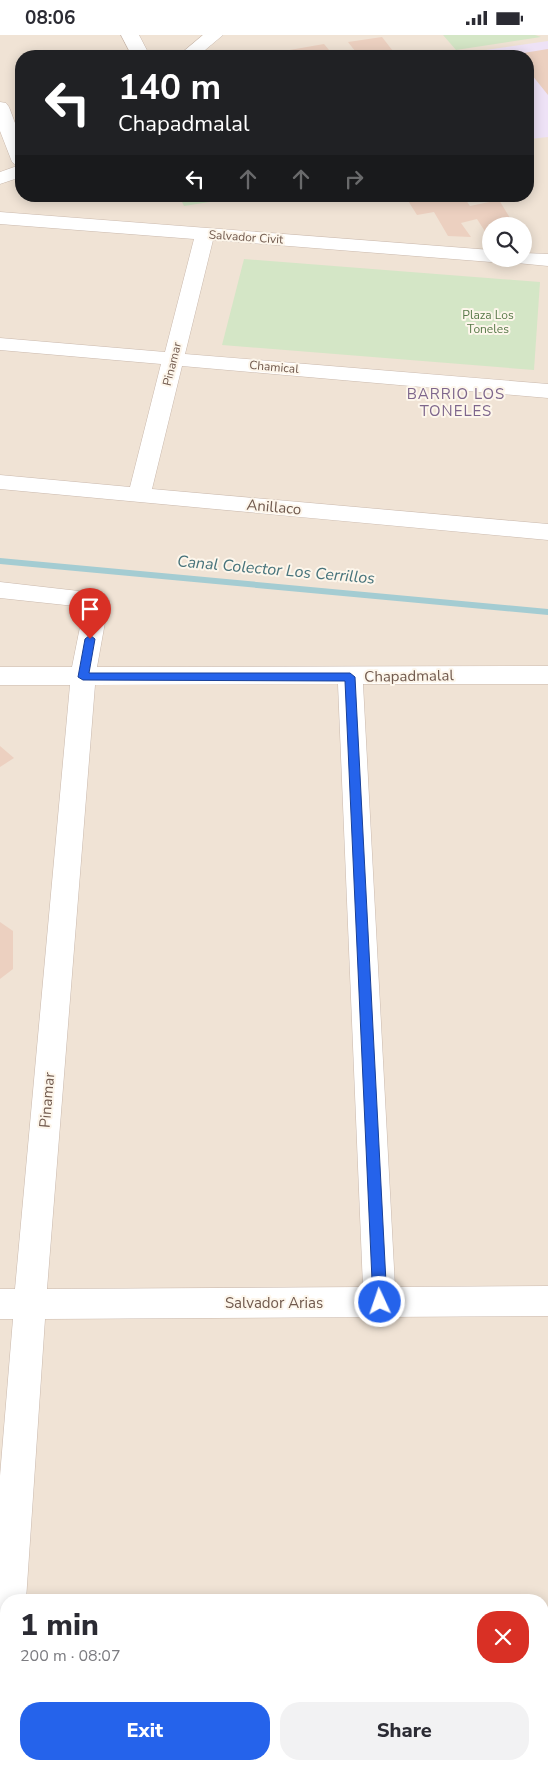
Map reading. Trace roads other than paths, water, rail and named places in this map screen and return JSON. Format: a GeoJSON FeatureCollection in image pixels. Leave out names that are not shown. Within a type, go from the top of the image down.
{"type":"FeatureCollection","features":[{"type":"Feature","properties":{"kind":"street"},"geometry":{"type":"LineString","coordinates":[[130,35],[138,50]]}},
{"type":"Feature","properties":{"kind":"street"},"geometry":{"type":"LineString","coordinates":[[195,50],[214,35]]}},
{"type":"Feature","properties":{"kind":"street"},"geometry":{"type":"LineString","coordinates":[[0,107],[15,146]]}},
{"type":"Feature","properties":{"kind":"street"},"geometry":{"type":"LineString","coordinates":[[0,178],[15,173]]}},
{"type":"Feature","properties":{"kind":"street","name":"Salvador Civit"},"geometry":{"type":"LineString","coordinates":[[0,218],[482,255]]}},
{"type":"Feature","properties":{"kind":"street","name":"Pinamar"},"geometry":{"type":"LineString","coordinates":[[139,494],[205,234]]}},
{"type":"Feature","properties":{"kind":"street"},"geometry":{"type":"LineString","coordinates":[[532,259],[548,260]]}},
{"type":"Feature","properties":{"kind":"street","name":"Chamical"},"geometry":{"type":"LineString","coordinates":[[0,343],[548,391]]}},
{"type":"Feature","properties":{"kind":"street","name":"Anillaco"},"geometry":{"type":"LineString","coordinates":[[0,482],[548,532]]}},
{"type":"Feature","properties":{"kind":"street","name":"Pinamar"},"geometry":{"type":"LineString","coordinates":[[0,590],[97,600],[83,677],[15,1304],[8,1594]]}},
{"type":"Feature","properties":{"kind":"street","name":"Chapadmalal"},"geometry":{"type":"LineString","coordinates":[[0,677],[548,675]]}},
{"type":"Feature","properties":{"kind":"street"},"geometry":{"type":"LineString","coordinates":[[350,677],[380,1302]]}},
{"type":"Feature","properties":{"kind":"street","name":"Salvador Arias"},"geometry":{"type":"LineString","coordinates":[[15,1304],[548,1301]]}},
{"type":"Feature","properties":{"kind":"waterway","name":"Canal Colector Los Cerrillos"},"geometry":{"type":"LineString","coordinates":[[0,561],[548,612]]}},
{"type":"Feature","properties":{"kind":"district","name":"BARRIO LOS TONELES"},"geometry":{"type":"Point","coordinates":[456,402]}},
{"type":"Feature","properties":{"kind":"park label","name":"Plaza Los Toneles"},"geometry":{"type":"Point","coordinates":[488,322]}}]}
